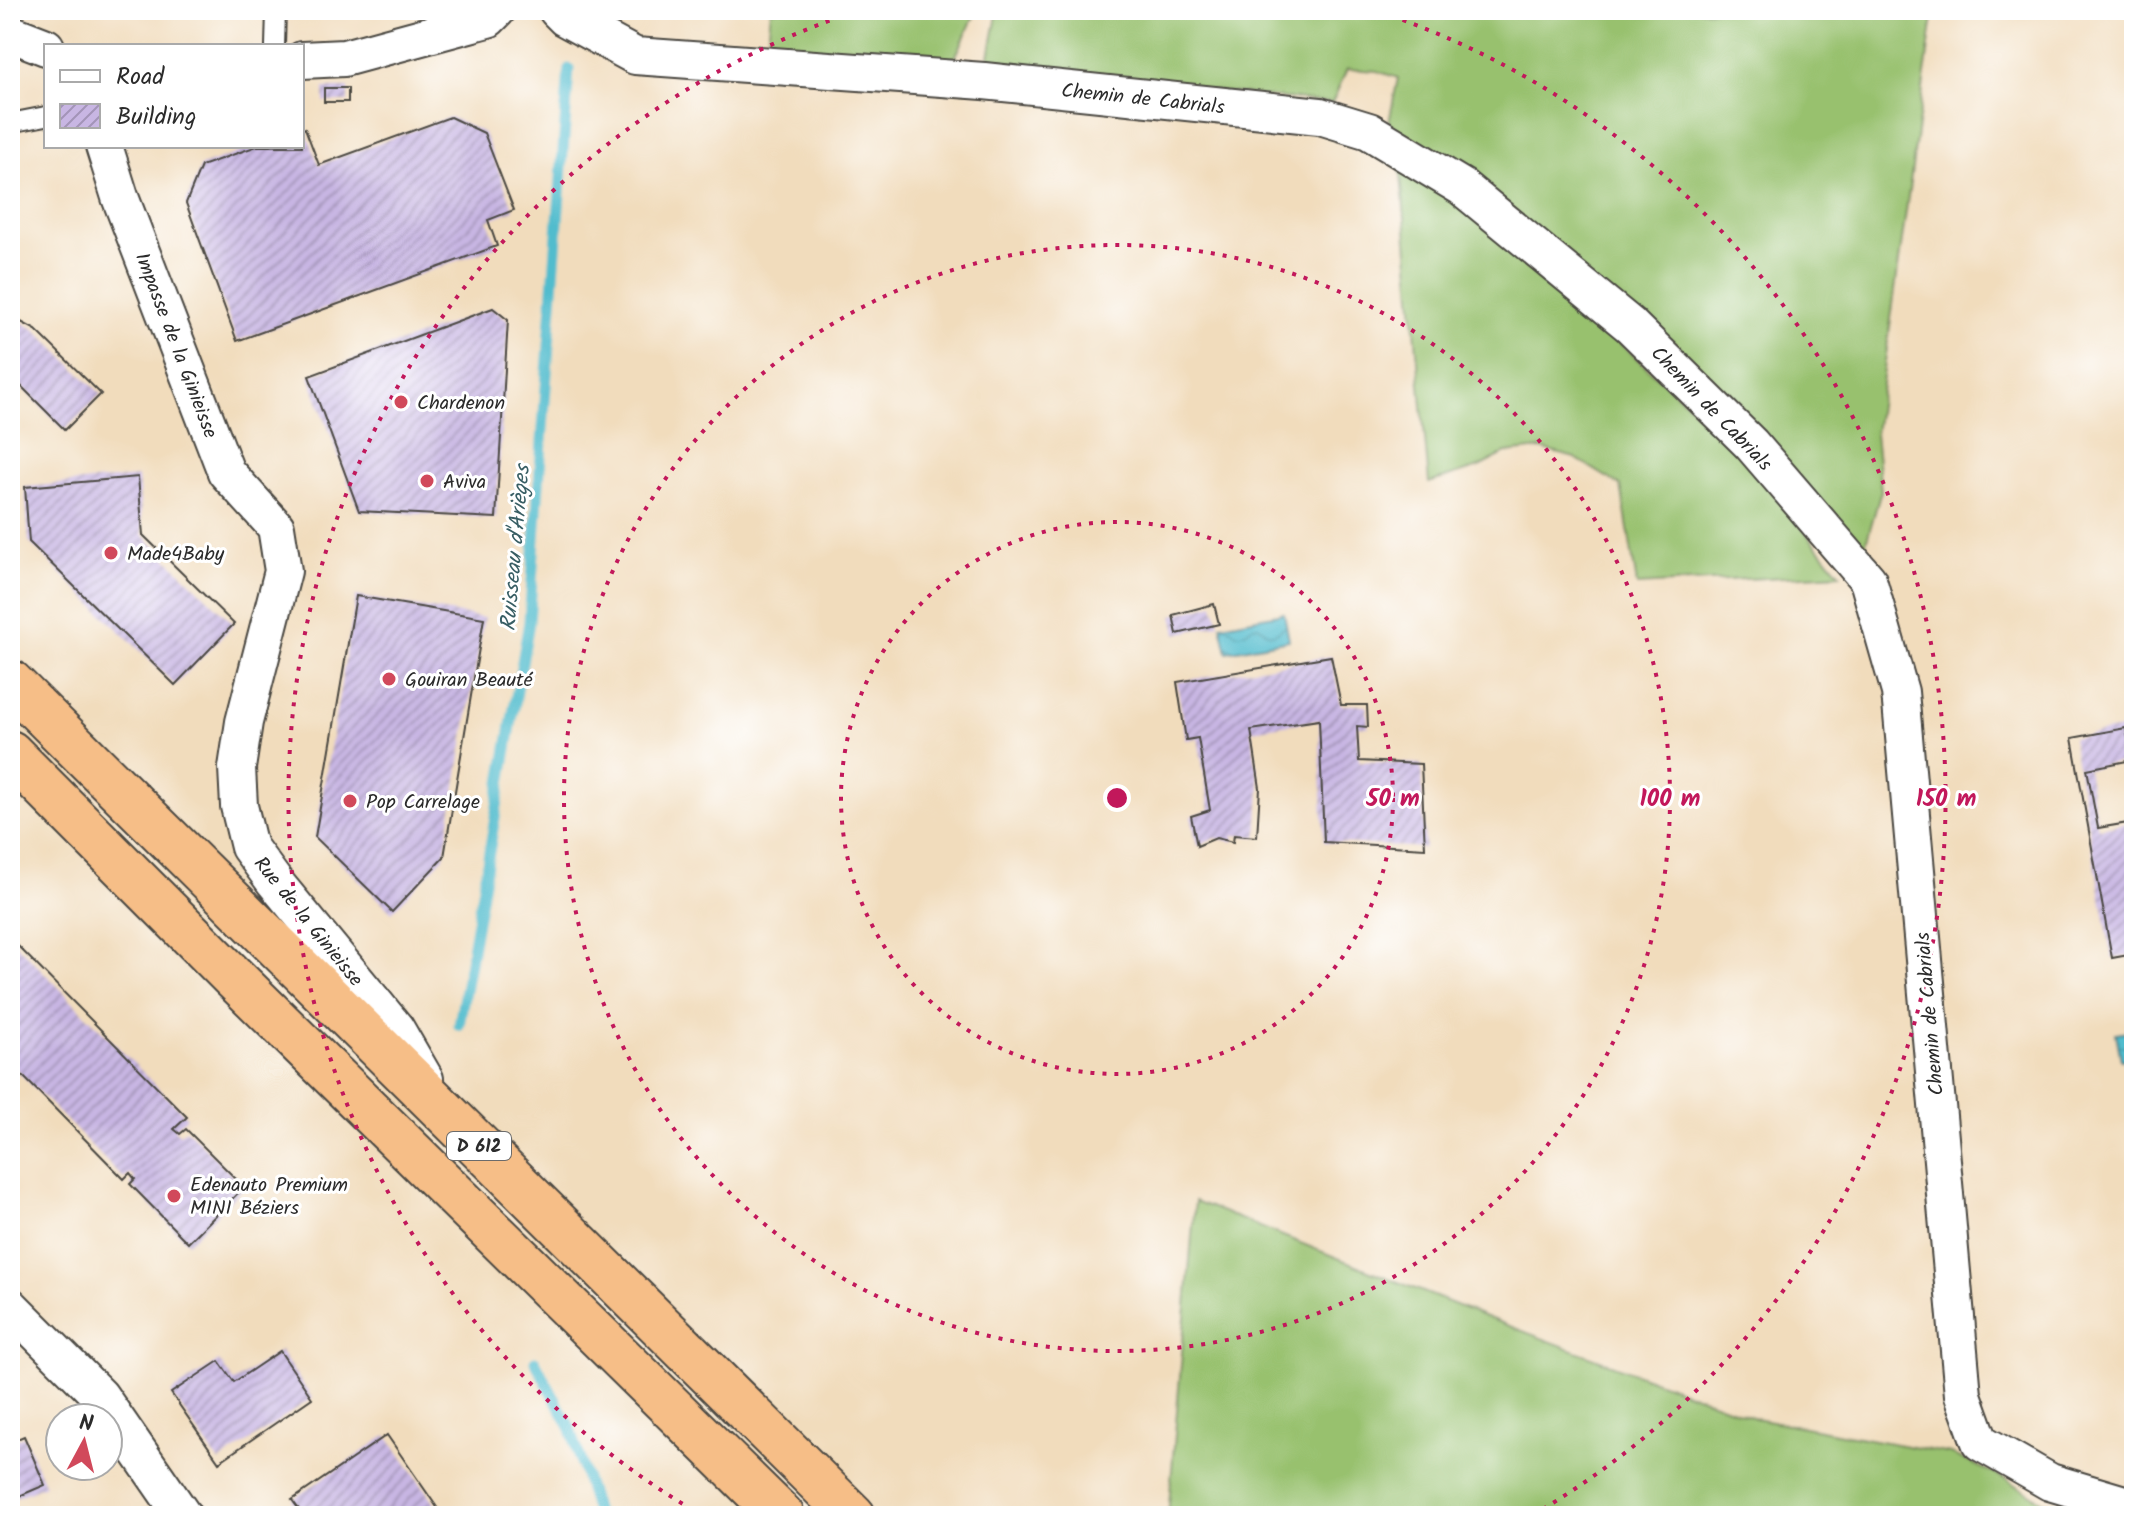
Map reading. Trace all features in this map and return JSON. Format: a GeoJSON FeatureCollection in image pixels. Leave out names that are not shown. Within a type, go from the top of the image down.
{"type":"FeatureCollection","features":[{"type":"Feature","properties":{"kind":"highway","name":"D 612"},"geometry":{"type":"LineString","coordinates":[[10,657],[104,776]]}},
{"type":"Feature","properties":{"kind":"highway","name":"D 612"},"geometry":{"type":"LineString","coordinates":[[10,682],[853,1516]]}},
{"type":"Feature","properties":{"kind":"highway","name":"D 612"},"geometry":{"type":"LineString","coordinates":[[10,753],[232,976],[782,1516]]}},
{"type":"Feature","properties":{"kind":"highway","name":"D 612"},"geometry":{"type":"LineString","coordinates":[[10,784],[232,976]]}},
{"type":"Feature","properties":{"kind":"street"},"geometry":{"type":"LineString","coordinates":[[304,60],[344,58],[488,19],[497,10]]}},
{"type":"Feature","properties":{"kind":"street","name":"Chemin de Cabrials"},"geometry":{"type":"LineString","coordinates":[[557,10],[565,18],[635,56],[984,81],[1320,116],[1369,131],[1462,187],[1630,325],[1751,444],[1868,580],[1900,692],[1963,1395],[1980,1442],[2050,1482],[2134,1507]]}},
{"type":"Feature","properties":{"kind":"street"},"geometry":{"type":"LineString","coordinates":[[10,33],[44,46]]}},
{"type":"Feature","properties":{"kind":"street","name":"Impasse de la Ginieisse"},"geometry":{"type":"LineString","coordinates":[[105,148],[120,197],[226,472],[276,527]]}},
{"type":"Feature","properties":{"kind":"street","name":"Rue de la Ginieisse"},"geometry":{"type":"LineString","coordinates":[[276,527],[283,571],[244,722],[237,768],[239,806],[249,847],[396,1029],[441,1108]]}},
{"type":"Feature","properties":{"kind":"street"},"geometry":{"type":"LineString","coordinates":[[10,1306],[100,1396],[183,1516]]}},
{"type":"Feature","properties":{"kind":"lane"},"geometry":{"type":"LineString","coordinates":[[275,44],[276,10]]}},
{"type":"Feature","properties":{"kind":"lane"},"geometry":{"type":"LineString","coordinates":[[10,123],[44,116]]}},
{"type":"Feature","properties":{"kind":"green space"},"geometry":{"type":"Polygon","coordinates":[[[771,10],[977,10],[949,71],[767,50],[771,10]]]}},
{"type":"Feature","properties":{"kind":"green space"},"geometry":{"type":"Polygon","coordinates":[[[998,10],[1934,10],[1875,434],[1881,491],[1862,557],[1388,127],[1398,78],[1377,71],[1347,69],[1332,103],[987,67],[998,10]]]}},
{"type":"Feature","properties":{"kind":"green space"},"geometry":{"type":"Polygon","coordinates":[[[1400,164],[1490,228],[1734,445],[1840,574],[1637,585],[1621,486],[1575,458],[1541,449],[1506,453],[1479,467],[1429,483],[1400,164]]]}},
{"type":"Feature","properties":{"kind":"green space"},"geometry":{"type":"Polygon","coordinates":[[[1195,1201],[1496,1321],[1755,1418],[1951,1454],[2006,1479],[2068,1516],[1168,1516],[1195,1201]]]}},
{"type":"Feature","properties":{"kind":"water"},"geometry":{"type":"Polygon","coordinates":[[[1284,613],[1289,640],[1227,652],[1221,625],[1284,613]]]}},
{"type":"Feature","properties":{"kind":"water"},"geometry":{"type":"Polygon","coordinates":[[[2134,1030],[2134,1058],[2121,1060],[2116,1033],[2134,1030]]]}},
{"type":"Feature","properties":{"kind":"building"},"geometry":{"type":"Polygon","coordinates":[[[324,88],[348,88],[348,102],[324,102],[324,88]]]}},
{"type":"Feature","properties":{"kind":"building"},"geometry":{"type":"Polygon","coordinates":[[[450,117],[484,133],[514,210],[488,220],[497,246],[237,341],[186,203],[201,166],[251,148],[304,148],[305,128],[319,165],[450,117]]]}},
{"type":"Feature","properties":{"kind":"building"},"geometry":{"type":"Polygon","coordinates":[[[493,308],[508,320],[496,518],[359,511],[309,376],[493,308]]]}},
{"type":"Feature","properties":{"kind":"building"},"geometry":{"type":"Polygon","coordinates":[[[10,316],[36,330],[101,394],[65,430],[10,375],[10,316]]]}},
{"type":"Feature","properties":{"kind":"building"},"geometry":{"type":"Polygon","coordinates":[[[138,477],[143,535],[234,624],[175,685],[29,542],[25,487],[138,477]]]}},
{"type":"Feature","properties":{"kind":"building"},"geometry":{"type":"Polygon","coordinates":[[[356,596],[484,618],[444,857],[392,912],[315,837],[356,596]]]}},
{"type":"Feature","properties":{"kind":"building"},"geometry":{"type":"Polygon","coordinates":[[[1214,604],[1219,624],[1177,634],[1173,615],[1214,604]]]}},
{"type":"Feature","properties":{"kind":"building"},"geometry":{"type":"Polygon","coordinates":[[[1331,656],[1341,705],[1367,705],[1368,727],[1357,726],[1359,761],[1421,764],[1425,848],[1324,842],[1319,720],[1251,730],[1260,788],[1257,837],[1234,835],[1233,842],[1216,838],[1197,846],[1191,816],[1210,810],[1198,738],[1186,740],[1177,682],[1331,656]]]}},
{"type":"Feature","properties":{"kind":"building"},"geometry":{"type":"Polygon","coordinates":[[[2126,728],[2132,760],[2087,769],[2098,828],[2134,822],[2134,954],[2112,958],[2072,738],[2126,728]]]}},
{"type":"Feature","properties":{"kind":"building"},"geometry":{"type":"Polygon","coordinates":[[[10,938],[187,1117],[174,1129],[180,1134],[186,1129],[244,1187],[188,1243],[130,1184],[135,1179],[130,1173],[124,1179],[15,1068],[10,1044],[10,938]]]}},
{"type":"Feature","properties":{"kind":"building"},"geometry":{"type":"Polygon","coordinates":[[[280,1351],[312,1398],[219,1462],[171,1393],[219,1361],[234,1382],[280,1351]]]}},
{"type":"Feature","properties":{"kind":"building"},"geometry":{"type":"Polygon","coordinates":[[[387,1435],[443,1516],[304,1516],[292,1500],[387,1435]]]}},
{"type":"Feature","properties":{"kind":"building"},"geometry":{"type":"Polygon","coordinates":[[[24,1436],[45,1485],[10,1500],[10,1442],[24,1436]]]}},
{"type":"Feature","properties":{"kind":"waterway","name":"Ruisseau d'Arièges"},"geometry":{"type":"LineString","coordinates":[[459,1025],[529,622],[569,69]]}},
{"type":"Feature","properties":{"kind":"waterway","name":"Ruisseau d'Arièges"},"geometry":{"type":"LineString","coordinates":[[535,1361],[571,1429],[597,1516]]}},
{"type":"Feature","properties":{"kind":"place","name":"Chardenon"},"geometry":{"type":"Point","coordinates":[401,402]}},
{"type":"Feature","properties":{"kind":"place","name":"Aviva"},"geometry":{"type":"Point","coordinates":[427,481]}},
{"type":"Feature","properties":{"kind":"place","name":"Made4Baby"},"geometry":{"type":"Point","coordinates":[111,553]}},
{"type":"Feature","properties":{"kind":"place","name":"Gouiran Beauté"},"geometry":{"type":"Point","coordinates":[389,679]}},
{"type":"Feature","properties":{"kind":"place","name":"Pop Carrelage"},"geometry":{"type":"Point","coordinates":[350,801]}},
{"type":"Feature","properties":{"kind":"place","name":"Edenauto Premium MINI Béziers"},"geometry":{"type":"Point","coordinates":[174,1196]}}]}
